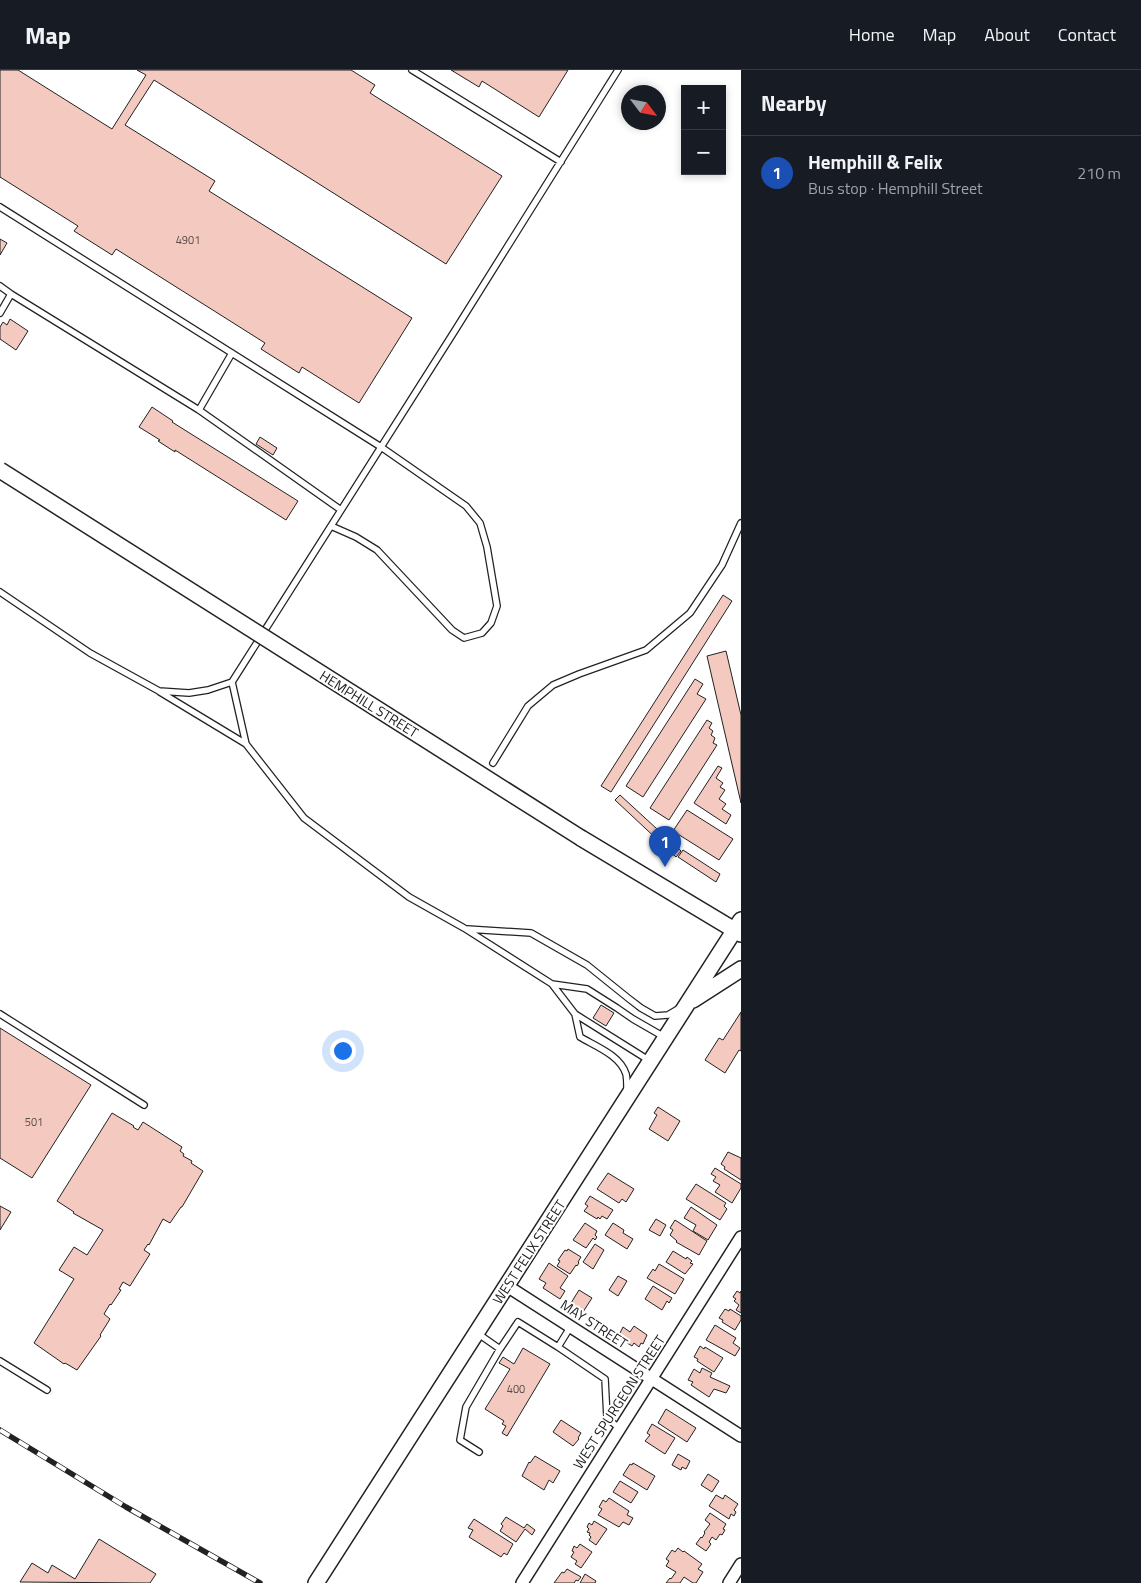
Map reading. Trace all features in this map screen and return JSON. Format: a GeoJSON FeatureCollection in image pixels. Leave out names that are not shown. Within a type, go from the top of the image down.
{"type":"FeatureCollection","features":[{"type":"Feature","properties":{"kind":"main road","name":"HEMPHILL STREET"},"geometry":{"type":"LineString","coordinates":[[0,470],[580,838],[739,928]]}},
{"type":"Feature","properties":{"kind":"main road","name":"WEST FELIX STREET"},"geometry":{"type":"LineString","coordinates":[[316,1583],[626,1099],[739,928]]}},
{"type":"Feature","properties":{"kind":"main road"},"geometry":{"type":"LineString","coordinates":[[688,1004],[741,969]]}},
{"type":"Feature","properties":{"kind":"street","name":"WEST SPURGEON STREET"},"geometry":{"type":"LineString","coordinates":[[522,1583],[741,1237]]}},
{"type":"Feature","properties":{"kind":"street","name":"MAY STREET"},"geometry":{"type":"LineString","coordinates":[[507,1286],[741,1436]]}},
{"type":"Feature","properties":{"kind":"street"},"geometry":{"type":"LineString","coordinates":[[729,1583],[741,1564]]}},
{"type":"Feature","properties":{"kind":"lane"},"geometry":{"type":"LineString","coordinates":[[412,70],[561,162]]}},
{"type":"Feature","properties":{"kind":"lane"},"geometry":{"type":"LineString","coordinates":[[158,691],[189,693],[208,690],[232,682],[618,70]]}},
{"type":"Feature","properties":{"kind":"lane"},"geometry":{"type":"LineString","coordinates":[[0,207],[381,447],[466,506],[480,523],[487,547],[497,606],[491,623],[482,633],[464,638],[452,630],[377,550],[356,537],[331,526]]}},
{"type":"Feature","properties":{"kind":"lane"},"geometry":{"type":"LineString","coordinates":[[0,286],[199,410],[341,510]]}},
{"type":"Feature","properties":{"kind":"lane"},"geometry":{"type":"LineString","coordinates":[[0,313],[12,294]]}},
{"type":"Feature","properties":{"kind":"lane"},"geometry":{"type":"LineString","coordinates":[[199,410],[232,353]]}},
{"type":"Feature","properties":{"kind":"lane"},"geometry":{"type":"LineString","coordinates":[[493,762],[528,706],[553,685],[646,650],[690,613],[722,564],[741,523]]}},
{"type":"Feature","properties":{"kind":"lane"},"geometry":{"type":"LineString","coordinates":[[0,592],[90,653],[246,744],[304,818],[408,897],[464,928],[552,984],[575,1014],[651,1061]]}},
{"type":"Feature","properties":{"kind":"lane"},"geometry":{"type":"LineString","coordinates":[[232,682],[246,744]]}},
{"type":"Feature","properties":{"kind":"lane"},"geometry":{"type":"LineString","coordinates":[[464,928],[531,933],[587,965],[634,1004],[655,1016],[668,1015],[688,1004]]}},
{"type":"Feature","properties":{"kind":"lane"},"geometry":{"type":"LineString","coordinates":[[552,984],[587,989],[666,1038]]}},
{"type":"Feature","properties":{"kind":"lane"},"geometry":{"type":"LineString","coordinates":[[0,1014],[144,1105]]}},
{"type":"Feature","properties":{"kind":"lane"},"geometry":{"type":"LineString","coordinates":[[575,1014],[580,1037],[617,1059],[623,1066],[626,1075],[626,1099]]}},
{"type":"Feature","properties":{"kind":"lane"},"geometry":{"type":"LineString","coordinates":[[478,1452],[460,1440],[466,1407],[518,1322],[605,1379],[606,1418],[620,1428]]}},
{"type":"Feature","properties":{"kind":"lane"},"geometry":{"type":"LineString","coordinates":[[558,1347],[571,1326]]}},
{"type":"Feature","properties":{"kind":"lane"},"geometry":{"type":"LineString","coordinates":[[477,1333],[500,1349],[501,1347]]}},
{"type":"Feature","properties":{"kind":"lane"},"geometry":{"type":"LineString","coordinates":[[0,1361],[47,1390]]}},
{"type":"Feature","properties":{"kind":"building"},"geometry":{"type":"Polygon","coordinates":[[[0,70],[18,70],[112,129],[146,75],[137,70],[351,70],[375,85],[370,93],[502,176],[446,264],[154,80],[125,125],[215,181],[209,191],[412,318],[359,403],[302,367],[299,373],[261,349],[265,343],[116,249],[112,255],[74,231],[78,226],[0,177],[0,70]]]}},
{"type":"Feature","properties":{"kind":"building"},"geometry":{"type":"Polygon","coordinates":[[[451,70],[568,70],[539,117],[482,81],[479,87],[451,70]]]}},
{"type":"Feature","properties":{"kind":"building"},"geometry":{"type":"Polygon","coordinates":[[[0,239],[7,243],[0,255],[0,239]]]}},
{"type":"Feature","properties":{"kind":"building"},"geometry":{"type":"Polygon","coordinates":[[[10,319],[28,331],[16,350],[0,339],[0,327],[3,322],[7,325],[10,319]]]}},
{"type":"Feature","properties":{"kind":"building"},"geometry":{"type":"Polygon","coordinates":[[[152,407],[172,422],[298,501],[286,520],[175,450],[175,452],[139,427],[152,407]]]}},
{"type":"Feature","properties":{"kind":"building"},"geometry":{"type":"Polygon","coordinates":[[[260,437],[277,448],[273,455],[256,444],[260,437]]]}},
{"type":"Feature","properties":{"kind":"building"},"geometry":{"type":"Polygon","coordinates":[[[723,595],[732,601],[611,792],[601,786],[723,595]]]}},
{"type":"Feature","properties":{"kind":"building"},"geometry":{"type":"Polygon","coordinates":[[[726,651],[741,715],[741,803],[707,656],[726,651]]]}},
{"type":"Feature","properties":{"kind":"building"},"geometry":{"type":"Polygon","coordinates":[[[695,679],[703,684],[697,694],[706,699],[643,797],[626,786],[695,679]]]}},
{"type":"Feature","properties":{"kind":"building"},"geometry":{"type":"Polygon","coordinates":[[[707,720],[712,723],[709,728],[713,731],[711,735],[715,738],[713,743],[717,745],[669,820],[650,808],[707,720]]]}},
{"type":"Feature","properties":{"kind":"building"},"geometry":{"type":"Polygon","coordinates":[[[718,766],[722,768],[716,778],[723,783],[720,787],[725,790],[719,799],[726,804],[722,809],[731,815],[726,824],[694,803],[718,766]]]}},
{"type":"Feature","properties":{"kind":"building"},"geometry":{"type":"Polygon","coordinates":[[[620,795],[681,851],[676,857],[615,800],[620,795]]]}},
{"type":"Feature","properties":{"kind":"building"},"geometry":{"type":"Polygon","coordinates":[[[687,810],[733,839],[719,860],[673,831],[687,810]]]}},
{"type":"Feature","properties":{"kind":"building"},"geometry":{"type":"Polygon","coordinates":[[[683,850],[720,874],[716,882],[678,857],[683,850]]]}},
{"type":"Feature","properties":{"kind":"building"},"geometry":{"type":"Polygon","coordinates":[[[601,1005],[614,1013],[606,1026],[593,1018],[601,1005]]]}},
{"type":"Feature","properties":{"kind":"building"},"geometry":{"type":"Polygon","coordinates":[[[741,1012],[741,1051],[739,1050],[725,1073],[705,1060],[719,1038],[723,1040],[741,1012]]]}},
{"type":"Feature","properties":{"kind":"building"},"geometry":{"type":"Polygon","coordinates":[[[0,1028],[91,1085],[32,1178],[0,1158],[0,1028]]]}},
{"type":"Feature","properties":{"kind":"building"},"geometry":{"type":"Polygon","coordinates":[[[658,1107],[680,1121],[668,1141],[649,1129],[657,1115],[654,1113],[658,1107]]]}},
{"type":"Feature","properties":{"kind":"building"},"geometry":{"type":"Polygon","coordinates":[[[112,1113],[138,1130],[143,1122],[182,1147],[180,1151],[184,1154],[183,1156],[203,1171],[182,1207],[170,1223],[163,1219],[149,1245],[144,1250],[150,1254],[130,1286],[123,1282],[119,1289],[121,1290],[104,1314],[110,1319],[101,1336],[77,1370],[64,1364],[34,1343],[74,1279],[59,1270],[74,1247],[87,1255],[103,1230],[73,1213],[57,1201],[112,1113]]]}},
{"type":"Feature","properties":{"kind":"building"},"geometry":{"type":"Polygon","coordinates":[[[728,1152],[741,1158],[741,1180],[724,1169],[725,1167],[721,1164],[728,1152]]]}},
{"type":"Feature","properties":{"kind":"building"},"geometry":{"type":"Polygon","coordinates":[[[715,1168],[741,1184],[741,1188],[732,1203],[715,1192],[720,1185],[713,1181],[716,1177],[711,1174],[715,1168]]]}},
{"type":"Feature","properties":{"kind":"building"},"geometry":{"type":"Polygon","coordinates":[[[608,1173],[634,1189],[626,1202],[622,1199],[619,1203],[597,1189],[608,1173]]]}},
{"type":"Feature","properties":{"kind":"building"},"geometry":{"type":"Polygon","coordinates":[[[696,1184],[726,1203],[724,1206],[727,1209],[720,1220],[686,1199],[696,1184]]]}},
{"type":"Feature","properties":{"kind":"building"},"geometry":{"type":"Polygon","coordinates":[[[590,1196],[613,1210],[607,1219],[602,1216],[600,1219],[598,1217],[597,1219],[584,1211],[588,1206],[585,1204],[590,1196]]]}},
{"type":"Feature","properties":{"kind":"building"},"geometry":{"type":"Polygon","coordinates":[[[0,1206],[11,1212],[0,1230],[0,1206]]]}},
{"type":"Feature","properties":{"kind":"building"},"geometry":{"type":"Polygon","coordinates":[[[691,1207],[717,1225],[708,1240],[693,1231],[696,1225],[684,1218],[691,1207]]]}},
{"type":"Feature","properties":{"kind":"building"},"geometry":{"type":"Polygon","coordinates":[[[656,1219],[666,1225],[660,1236],[649,1230],[656,1219]]]}},
{"type":"Feature","properties":{"kind":"building"},"geometry":{"type":"Polygon","coordinates":[[[675,1220],[707,1241],[699,1255],[676,1242],[670,1235],[673,1230],[670,1228],[675,1220]]]}},
{"type":"Feature","properties":{"kind":"building"},"geometry":{"type":"Polygon","coordinates":[[[585,1223],[597,1231],[595,1235],[597,1237],[595,1240],[593,1238],[586,1248],[573,1240],[585,1223]]]}},
{"type":"Feature","properties":{"kind":"building"},"geometry":{"type":"Polygon","coordinates":[[[613,1223],[624,1230],[623,1233],[633,1239],[627,1249],[605,1235],[613,1223]]]}},
{"type":"Feature","properties":{"kind":"building"},"geometry":{"type":"Polygon","coordinates":[[[595,1244],[604,1250],[593,1269],[583,1262],[595,1244]]]}},
{"type":"Feature","properties":{"kind":"building"},"geometry":{"type":"Polygon","coordinates":[[[568,1249],[581,1257],[579,1263],[570,1274],[557,1266],[560,1261],[558,1260],[565,1250],[567,1251],[568,1249]]]}},
{"type":"Feature","properties":{"kind":"building"},"geometry":{"type":"Polygon","coordinates":[[[673,1251],[692,1261],[690,1263],[693,1264],[685,1274],[666,1262],[673,1251]]]}},
{"type":"Feature","properties":{"kind":"building"},"geometry":{"type":"Polygon","coordinates":[[[549,1263],[568,1276],[560,1288],[565,1291],[560,1299],[543,1288],[546,1283],[539,1279],[549,1263]]]}},
{"type":"Feature","properties":{"kind":"building"},"geometry":{"type":"Polygon","coordinates":[[[659,1264],[684,1279],[675,1294],[647,1278],[653,1269],[655,1271],[659,1264]]]}},
{"type":"Feature","properties":{"kind":"building"},"geometry":{"type":"Polygon","coordinates":[[[618,1276],[627,1281],[618,1296],[609,1290],[618,1276]]]}},
{"type":"Feature","properties":{"kind":"building"},"geometry":{"type":"Polygon","coordinates":[[[653,1286],[672,1298],[669,1303],[667,1301],[662,1310],[645,1299],[653,1286]]]}},
{"type":"Feature","properties":{"kind":"building"},"geometry":{"type":"Polygon","coordinates":[[[579,1290],[592,1298],[583,1312],[573,1307],[574,1305],[571,1303],[579,1290]]]}},
{"type":"Feature","properties":{"kind":"building"},"geometry":{"type":"Polygon","coordinates":[[[737,1291],[740,1293],[741,1291],[741,1313],[736,1310],[739,1305],[734,1301],[736,1299],[733,1297],[737,1291]]]}},
{"type":"Feature","properties":{"kind":"building"},"geometry":{"type":"Polygon","coordinates":[[[725,1309],[729,1311],[730,1309],[741,1316],[741,1320],[735,1330],[719,1318],[725,1309]]]}},
{"type":"Feature","properties":{"kind":"building"},"geometry":{"type":"Polygon","coordinates":[[[715,1325],[736,1338],[733,1343],[740,1348],[735,1356],[706,1340],[715,1325]]]}},
{"type":"Feature","properties":{"kind":"building"},"geometry":{"type":"Polygon","coordinates":[[[634,1326],[647,1335],[643,1344],[641,1343],[639,1347],[634,1343],[632,1346],[618,1337],[623,1327],[630,1332],[634,1326]]]}},
{"type":"Feature","properties":{"kind":"building"},"geometry":{"type":"Polygon","coordinates":[[[700,1346],[723,1358],[714,1372],[694,1357],[700,1346]]]}},
{"type":"Feature","properties":{"kind":"building"},"geometry":{"type":"Polygon","coordinates":[[[523,1348],[550,1364],[507,1436],[502,1433],[506,1426],[502,1424],[504,1421],[485,1409],[510,1369],[499,1363],[503,1357],[514,1364],[523,1348]]]}},
{"type":"Feature","properties":{"kind":"building"},"geometry":{"type":"Polygon","coordinates":[[[702,1368],[712,1373],[710,1377],[730,1386],[726,1393],[714,1389],[709,1397],[691,1385],[693,1382],[688,1380],[694,1369],[700,1373],[702,1368]]]}},
{"type":"Feature","properties":{"kind":"building"},"geometry":{"type":"Polygon","coordinates":[[[666,1409],[696,1428],[687,1442],[658,1423],[666,1409]]]}},
{"type":"Feature","properties":{"kind":"building"},"geometry":{"type":"Polygon","coordinates":[[[561,1420],[581,1433],[573,1446],[553,1432],[561,1420]]]}},
{"type":"Feature","properties":{"kind":"building"},"geometry":{"type":"Polygon","coordinates":[[[652,1424],[675,1438],[665,1454],[645,1441],[650,1435],[647,1433],[652,1424]]]}},
{"type":"Feature","properties":{"kind":"building"},"geometry":{"type":"Polygon","coordinates":[[[678,1454],[690,1461],[686,1469],[682,1467],[681,1470],[672,1465],[678,1454]]]}},
{"type":"Feature","properties":{"kind":"building"},"geometry":{"type":"Polygon","coordinates":[[[535,1456],[560,1471],[553,1483],[549,1480],[544,1490],[522,1476],[529,1462],[535,1456]]]}},
{"type":"Feature","properties":{"kind":"building"},"geometry":{"type":"Polygon","coordinates":[[[633,1463],[655,1476],[647,1490],[623,1475],[630,1464],[632,1465],[633,1463]]]}},
{"type":"Feature","properties":{"kind":"building"},"geometry":{"type":"Polygon","coordinates":[[[708,1474],[719,1481],[712,1492],[701,1485],[708,1474]]]}},
{"type":"Feature","properties":{"kind":"building"},"geometry":{"type":"Polygon","coordinates":[[[620,1481],[638,1492],[631,1503],[613,1492],[620,1481]]]}},
{"type":"Feature","properties":{"kind":"building"},"geometry":{"type":"Polygon","coordinates":[[[716,1495],[723,1499],[725,1495],[738,1504],[734,1510],[736,1512],[734,1516],[731,1514],[729,1519],[709,1506],[716,1495]]]}},
{"type":"Feature","properties":{"kind":"building"},"geometry":{"type":"Polygon","coordinates":[[[609,1498],[629,1511],[627,1515],[633,1518],[629,1525],[623,1522],[619,1527],[598,1515],[602,1509],[599,1507],[603,1500],[606,1502],[609,1498]]]}},
{"type":"Feature","properties":{"kind":"building"},"geometry":{"type":"Polygon","coordinates":[[[710,1513],[726,1524],[722,1535],[720,1534],[716,1540],[712,1537],[709,1542],[711,1544],[706,1551],[696,1544],[710,1524],[705,1520],[710,1513]]]}},
{"type":"Feature","properties":{"kind":"building"},"geometry":{"type":"Polygon","coordinates":[[[506,1517],[524,1528],[527,1524],[535,1530],[532,1535],[525,1529],[516,1542],[500,1531],[503,1526],[501,1524],[506,1517]]]}},
{"type":"Feature","properties":{"kind":"building"},"geometry":{"type":"Polygon","coordinates":[[[474,1519],[513,1544],[507,1555],[504,1553],[501,1557],[469,1537],[473,1530],[468,1528],[474,1519]]]}},
{"type":"Feature","properties":{"kind":"building"},"geometry":{"type":"Polygon","coordinates":[[[594,1521],[607,1529],[596,1545],[589,1540],[591,1537],[590,1533],[587,1532],[589,1523],[592,1525],[594,1521]]]}},
{"type":"Feature","properties":{"kind":"building"},"geometry":{"type":"Polygon","coordinates":[[[99,1539],[156,1574],[150,1583],[20,1582],[32,1563],[48,1573],[52,1565],[75,1579],[99,1539]]]}},
{"type":"Feature","properties":{"kind":"building"},"geometry":{"type":"Polygon","coordinates":[[[580,1544],[592,1552],[581,1568],[575,1564],[577,1561],[571,1557],[574,1552],[572,1551],[574,1546],[577,1548],[580,1544]]]}},
{"type":"Feature","properties":{"kind":"building"},"geometry":{"type":"Polygon","coordinates":[[[678,1548],[702,1564],[698,1569],[703,1572],[696,1583],[684,1577],[680,1583],[666,1583],[676,1572],[666,1566],[669,1561],[666,1559],[672,1550],[675,1552],[678,1548]]]}},
{"type":"Feature","properties":{"kind":"building"},"geometry":{"type":"Polygon","coordinates":[[[567,1569],[581,1577],[578,1581],[576,1580],[574,1583],[554,1583],[562,1572],[564,1573],[567,1569]]]}},
{"type":"Feature","properties":{"kind":"building"},"geometry":{"type":"Polygon","coordinates":[[[585,1574],[596,1581],[595,1583],[580,1583],[585,1574]]]}},
{"type":"Feature","properties":{"kind":"railway"},"geometry":{"type":"LineString","coordinates":[[0,1430],[126,1507],[260,1583]]}},
{"type":"Feature","properties":{"kind":"place","name":"Hemphill & Felix"},"geometry":{"type":"Point","coordinates":[665,867]}}]}
